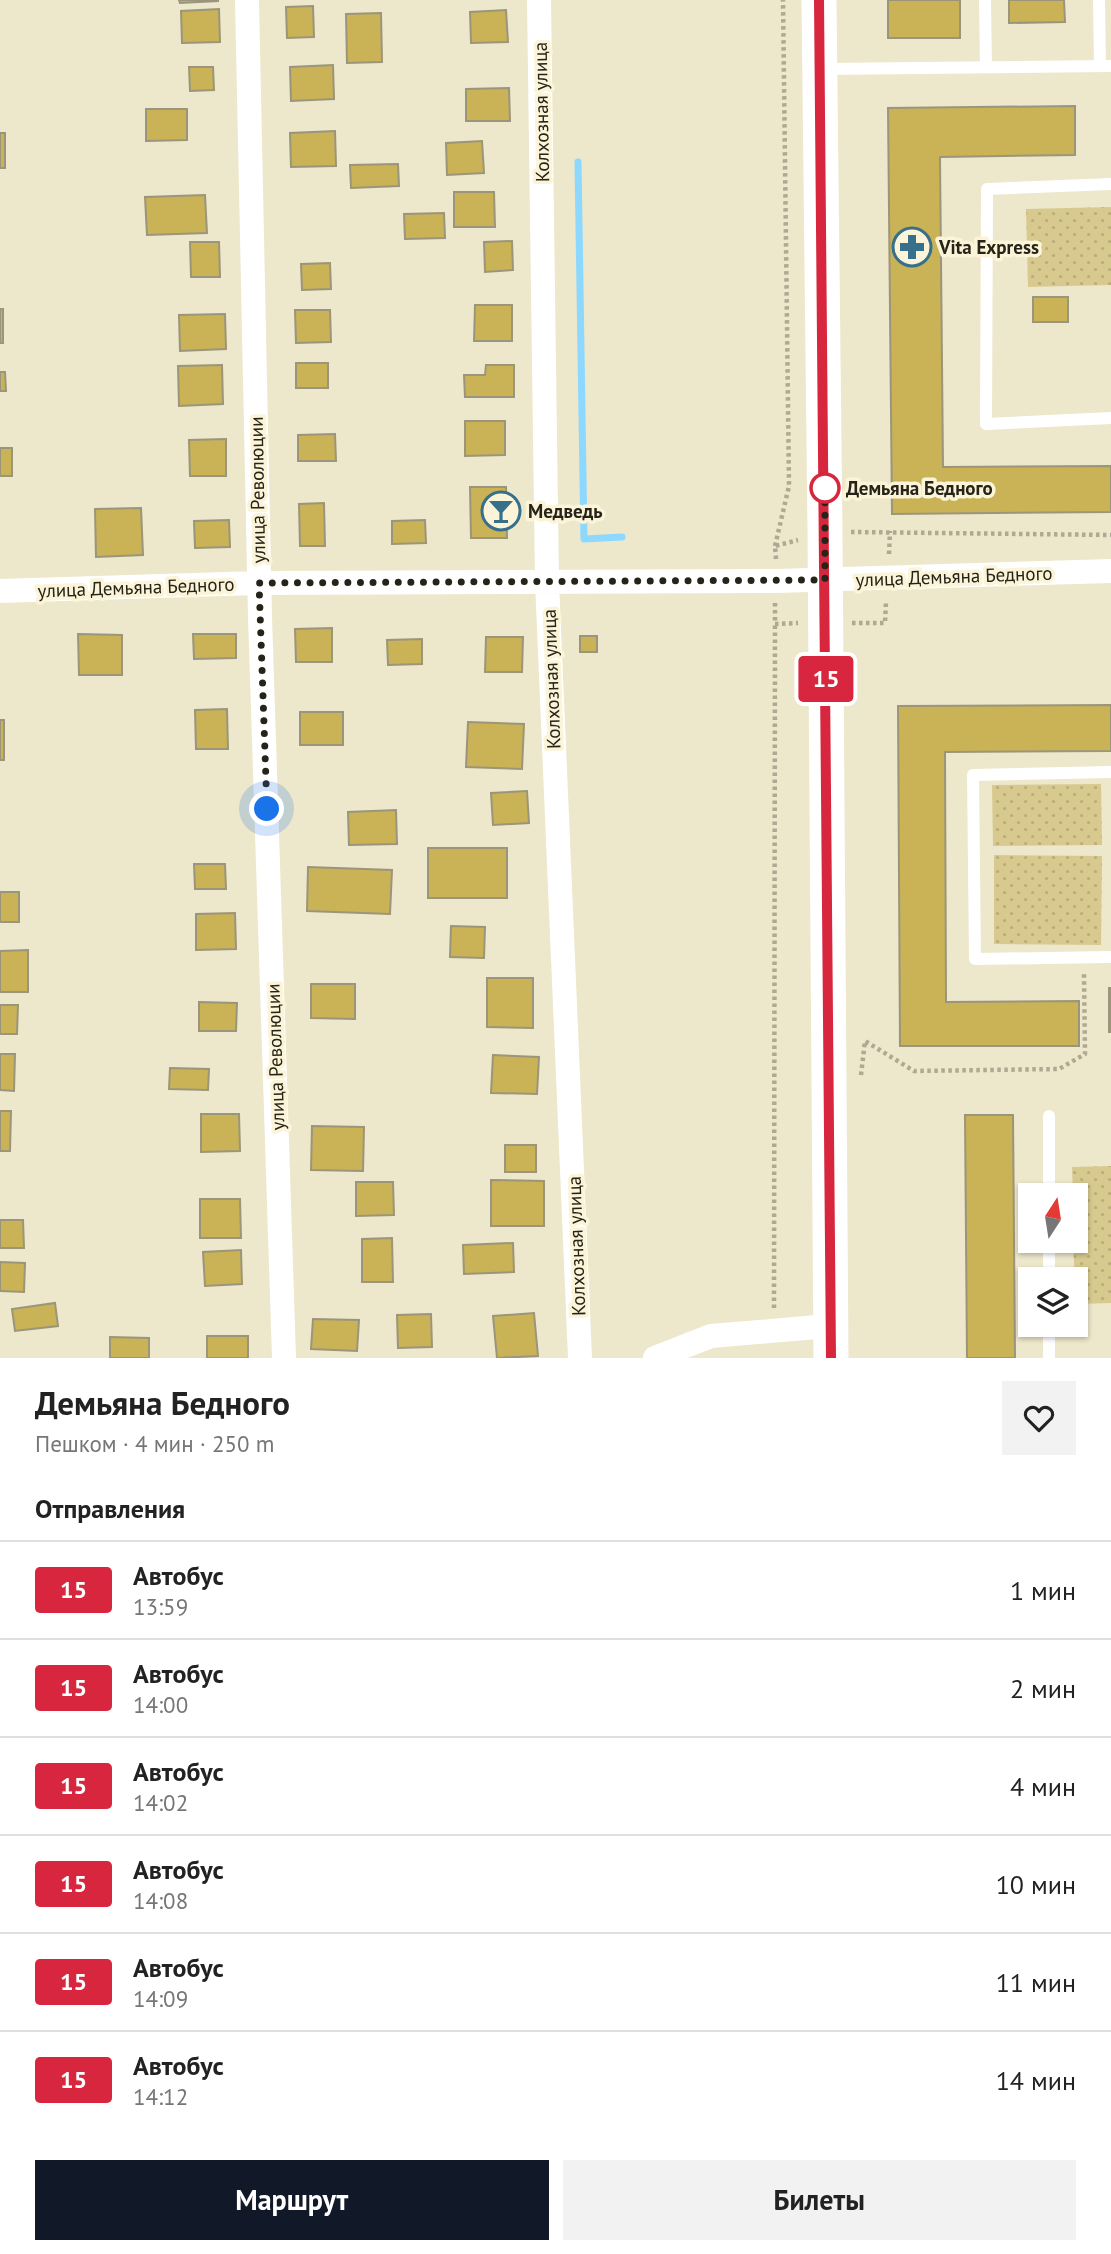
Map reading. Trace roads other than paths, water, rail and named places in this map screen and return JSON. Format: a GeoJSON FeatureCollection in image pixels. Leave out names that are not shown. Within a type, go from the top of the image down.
{"type":"FeatureCollection","features":[{"type":"Feature","properties":{"kind":"street","name":"улица Революции"},"geometry":{"type":"LineString","coordinates":[[247,0],[259,583],[285,1358]]}},
{"type":"Feature","properties":{"kind":"street","name":"Колхозная улица"},"geometry":{"type":"LineString","coordinates":[[539,0],[547,582],[580,1358]]}},
{"type":"Feature","properties":{"kind":"street"},"geometry":{"type":"LineString","coordinates":[[655,1358],[711,1336],[774,1331],[830,1342],[819,0]]}},
{"type":"Feature","properties":{"kind":"street","name":"улица Демьяна Бедного"},"geometry":{"type":"LineString","coordinates":[[0,591],[259,583],[825,580],[1111,571]]}},
{"type":"Feature","properties":{"kind":"lane"},"geometry":{"type":"LineString","coordinates":[[985,0],[986,67]]}},
{"type":"Feature","properties":{"kind":"lane"},"geometry":{"type":"LineString","coordinates":[[820,69],[1105,66],[1098,0]]}},
{"type":"Feature","properties":{"kind":"lane"},"geometry":{"type":"LineString","coordinates":[[1111,184],[987,189],[986,424],[1111,418]]}},
{"type":"Feature","properties":{"kind":"lane"},"geometry":{"type":"LineString","coordinates":[[1111,772],[973,775],[975,960],[1111,957]]}},
{"type":"Feature","properties":{"kind":"lane"},"geometry":{"type":"LineString","coordinates":[[1049,1116],[1049,1183]]}},
{"type":"Feature","properties":{"kind":"lane"},"geometry":{"type":"LineString","coordinates":[[1049,1337],[1049,1358]]}},
{"type":"Feature","properties":{"kind":"waterway"},"geometry":{"type":"LineString","coordinates":[[578,162],[584,539],[622,537]]}},
{"type":"Feature","properties":{"kind":"place","name":"Vita Express"},"geometry":{"type":"Point","coordinates":[912,247]}},
{"type":"Feature","properties":{"kind":"place","name":"Демьяна Бедного"},"geometry":{"type":"Point","coordinates":[825,488]}},
{"type":"Feature","properties":{"kind":"place","name":"Медведь"},"geometry":{"type":"Point","coordinates":[501,511]}}]}
